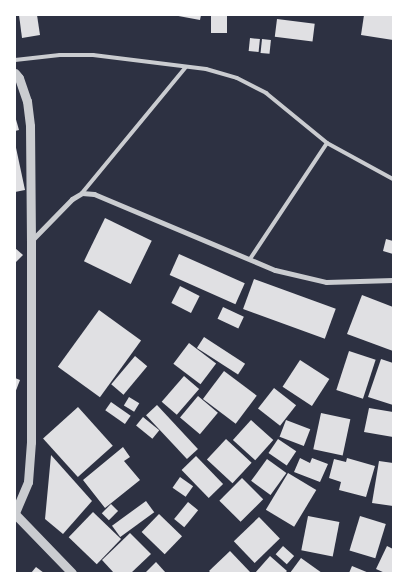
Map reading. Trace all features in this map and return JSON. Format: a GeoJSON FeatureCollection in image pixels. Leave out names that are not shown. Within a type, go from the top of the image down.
{"type":"FeatureCollection","features":[{"type":"Feature","properties":{"kind":"street"},"geometry":{"type":"LineString","coordinates":[[15,73],[20,78],[27,101],[30,126],[31,240],[31,442],[28,482],[15,513],[72,573]]}},
{"type":"Feature","properties":{"kind":"street"},"geometry":{"type":"LineString","coordinates":[[31,240],[72,199],[82,193],[94,194],[275,270],[326,282],[393,280]]}},
{"type":"Feature","properties":{"kind":"lane"},"geometry":{"type":"LineString","coordinates":[[15,60],[93,55],[206,69],[237,78],[266,93],[327,143],[393,179]]}},
{"type":"Feature","properties":{"kind":"lane"},"geometry":{"type":"LineString","coordinates":[[82,193],[186,67]]}},
{"type":"Feature","properties":{"kind":"lane"},"geometry":{"type":"LineString","coordinates":[[250,258],[327,143]]}},
{"type":"Feature","properties":{"kind":"building"},"geometry":{"type":"Polygon","coordinates":[[[19,15],[37,15],[40,35],[22,38],[19,15]]]}},
{"type":"Feature","properties":{"kind":"building"},"geometry":{"type":"Polygon","coordinates":[[[173,15],[201,15],[200,20],[173,15]]]}},
{"type":"Feature","properties":{"kind":"building"},"geometry":{"type":"Polygon","coordinates":[[[211,15],[227,15],[227,33],[211,33],[211,15]]]}},
{"type":"Feature","properties":{"kind":"building"},"geometry":{"type":"Polygon","coordinates":[[[364,15],[393,15],[393,40],[361,35],[364,15]]]}},
{"type":"Feature","properties":{"kind":"building"},"geometry":{"type":"Polygon","coordinates":[[[277,19],[315,24],[313,41],[275,37],[277,19]]]}},
{"type":"Feature","properties":{"kind":"building"},"geometry":{"type":"Polygon","coordinates":[[[250,38],[260,39],[259,52],[249,51],[250,38]]]}},
{"type":"Feature","properties":{"kind":"building"},"geometry":{"type":"Polygon","coordinates":[[[262,39],[271,40],[269,54],[261,53],[262,39]]]}},
{"type":"Feature","properties":{"kind":"building"},"geometry":{"type":"Polygon","coordinates":[[[15,116],[19,130],[15,131],[15,116]]]}},
{"type":"Feature","properties":{"kind":"building"},"geometry":{"type":"Polygon","coordinates":[[[15,143],[25,190],[15,192],[15,143]]]}},
{"type":"Feature","properties":{"kind":"building"},"geometry":{"type":"Polygon","coordinates":[[[105,218],[152,241],[131,284],[84,261],[105,218]]]}},
{"type":"Feature","properties":{"kind":"building"},"geometry":{"type":"Polygon","coordinates":[[[386,239],[393,241],[393,254],[383,251],[386,239]]]}},
{"type":"Feature","properties":{"kind":"building"},"geometry":{"type":"Polygon","coordinates":[[[15,248],[23,255],[15,263],[15,248]]]}},
{"type":"Feature","properties":{"kind":"building"},"geometry":{"type":"Polygon","coordinates":[[[179,254],[245,283],[235,304],[170,275],[179,254]]]}},
{"type":"Feature","properties":{"kind":"building"},"geometry":{"type":"Polygon","coordinates":[[[254,279],[336,309],[325,339],[243,309],[254,279]]]}},
{"type":"Feature","properties":{"kind":"building"},"geometry":{"type":"Polygon","coordinates":[[[180,286],[200,296],[191,313],[171,303],[180,286]]]}},
{"type":"Feature","properties":{"kind":"building"},"geometry":{"type":"Polygon","coordinates":[[[362,295],[393,307],[393,351],[347,334],[362,295]]]}},
{"type":"Feature","properties":{"kind":"building"},"geometry":{"type":"Polygon","coordinates":[[[223,307],[244,317],[238,329],[218,319],[223,307]]]}},
{"type":"Feature","properties":{"kind":"building"},"geometry":{"type":"Polygon","coordinates":[[[99,310],[141,341],[100,397],[58,367],[99,310]]]}},
{"type":"Feature","properties":{"kind":"building"},"geometry":{"type":"Polygon","coordinates":[[[204,337],[245,364],[238,375],[197,348],[204,337]]]}},
{"type":"Feature","properties":{"kind":"building"},"geometry":{"type":"Polygon","coordinates":[[[189,343],[216,363],[201,384],[173,364],[189,343]]]}},
{"type":"Feature","properties":{"kind":"building"},"geometry":{"type":"Polygon","coordinates":[[[349,351],[376,360],[363,399],[336,390],[349,351]]]}},
{"type":"Feature","properties":{"kind":"building"},"geometry":{"type":"Polygon","coordinates":[[[135,356],[147,366],[123,395],[111,384],[135,356]]]}},
{"type":"Feature","properties":{"kind":"building"},"geometry":{"type":"Polygon","coordinates":[[[381,359],[393,363],[393,405],[368,397],[381,359]]]}},
{"type":"Feature","properties":{"kind":"building"},"geometry":{"type":"Polygon","coordinates":[[[300,360],[329,379],[312,406],[283,387],[300,360]]]}},
{"type":"Feature","properties":{"kind":"building"},"geometry":{"type":"Polygon","coordinates":[[[224,371],[257,396],[236,424],[203,399],[224,371]]]}},
{"type":"Feature","properties":{"kind":"building"},"geometry":{"type":"Polygon","coordinates":[[[184,376],[199,389],[177,415],[162,402],[184,376]]]}},
{"type":"Feature","properties":{"kind":"building"},"geometry":{"type":"Polygon","coordinates":[[[15,378],[20,380],[15,393],[15,378]]]}},
{"type":"Feature","properties":{"kind":"building"},"geometry":{"type":"Polygon","coordinates":[[[274,388],[296,405],[280,426],[258,408],[274,388]]]}},
{"type":"Feature","properties":{"kind":"building"},"geometry":{"type":"Polygon","coordinates":[[[198,396],[218,413],[200,434],[180,417],[198,396]]]}},
{"type":"Feature","properties":{"kind":"building"},"geometry":{"type":"Polygon","coordinates":[[[129,397],[139,403],[134,412],[124,406],[129,397]]]}},
{"type":"Feature","properties":{"kind":"building"},"geometry":{"type":"Polygon","coordinates":[[[111,402],[131,416],[125,424],[105,410],[111,402]]]}},
{"type":"Feature","properties":{"kind":"building"},"geometry":{"type":"Polygon","coordinates":[[[157,405],[198,449],[187,459],[146,415],[157,405]]]}},
{"type":"Feature","properties":{"kind":"building"},"geometry":{"type":"Polygon","coordinates":[[[78,407],[113,446],[78,477],[43,438],[78,407]]]}},
{"type":"Feature","properties":{"kind":"building"},"geometry":{"type":"Polygon","coordinates":[[[369,408],[393,412],[393,437],[364,432],[369,408]]]}},
{"type":"Feature","properties":{"kind":"building"},"geometry":{"type":"Polygon","coordinates":[[[321,413],[350,419],[343,455],[313,449],[321,413]]]}},
{"type":"Feature","properties":{"kind":"building"},"geometry":{"type":"Polygon","coordinates":[[[143,417],[159,430],[152,439],[136,426],[143,417]]]}},
{"type":"Feature","properties":{"kind":"building"},"geometry":{"type":"Polygon","coordinates":[[[251,420],[273,440],[255,460],[233,440],[251,420]]]}},
{"type":"Feature","properties":{"kind":"building"},"geometry":{"type":"Polygon","coordinates":[[[286,420],[310,429],[304,446],[280,437],[286,420]]]}},
{"type":"Feature","properties":{"kind":"building"},"geometry":{"type":"Polygon","coordinates":[[[226,439],[252,463],[233,483],[207,459],[226,439]]]}},
{"type":"Feature","properties":{"kind":"building"},"geometry":{"type":"Polygon","coordinates":[[[278,439],[296,451],[287,465],[268,453],[278,439]]]}},
{"type":"Feature","properties":{"kind":"building"},"geometry":{"type":"Polygon","coordinates":[[[123,447],[130,457],[124,461],[140,480],[105,508],[83,480],[123,447]]]}},
{"type":"Feature","properties":{"kind":"building"},"geometry":{"type":"Polygon","coordinates":[[[51,455],[92,501],[63,534],[45,519],[51,455]]]}},
{"type":"Feature","properties":{"kind":"building"},"geometry":{"type":"Polygon","coordinates":[[[196,456],[223,484],[209,498],[182,470],[196,456]]]}},
{"type":"Feature","properties":{"kind":"building"},"geometry":{"type":"Polygon","coordinates":[[[300,458],[310,463],[312,458],[328,464],[320,482],[294,472],[300,458]]]}},
{"type":"Feature","properties":{"kind":"building"},"geometry":{"type":"Polygon","coordinates":[[[347,458],[375,466],[366,497],[339,490],[341,482],[329,478],[334,459],[346,462],[347,458]]]}},
{"type":"Feature","properties":{"kind":"building"},"geometry":{"type":"Polygon","coordinates":[[[267,459],[286,473],[271,495],[251,481],[267,459]]]}},
{"type":"Feature","properties":{"kind":"building"},"geometry":{"type":"Polygon","coordinates":[[[379,461],[393,463],[393,506],[372,503],[379,461]]]}},
{"type":"Feature","properties":{"kind":"building"},"geometry":{"type":"Polygon","coordinates":[[[288,473],[316,490],[294,527],[266,510],[288,473]]]}},
{"type":"Feature","properties":{"kind":"building"},"geometry":{"type":"Polygon","coordinates":[[[180,477],[193,486],[186,497],[173,488],[180,477]]]}},
{"type":"Feature","properties":{"kind":"building"},"geometry":{"type":"Polygon","coordinates":[[[242,478],[263,499],[241,522],[219,501],[242,478]]]}},
{"type":"Feature","properties":{"kind":"building"},"geometry":{"type":"Polygon","coordinates":[[[146,501],[154,512],[120,537],[112,526],[146,501]]]}},
{"type":"Feature","properties":{"kind":"building"},"geometry":{"type":"Polygon","coordinates":[[[188,502],[198,510],[184,527],[174,519],[188,502]]]}},
{"type":"Feature","properties":{"kind":"building"},"geometry":{"type":"Polygon","coordinates":[[[111,504],[118,511],[109,520],[102,513],[111,504]]]}},
{"type":"Feature","properties":{"kind":"building"},"geometry":{"type":"Polygon","coordinates":[[[93,512],[121,539],[97,564],[69,537],[93,512]]]}},
{"type":"Feature","properties":{"kind":"building"},"geometry":{"type":"Polygon","coordinates":[[[159,514],[182,536],[165,554],[142,532],[159,514]]]}},
{"type":"Feature","properties":{"kind":"building"},"geometry":{"type":"Polygon","coordinates":[[[308,516],[339,522],[333,556],[301,550],[308,516]]]}},
{"type":"Feature","properties":{"kind":"building"},"geometry":{"type":"Polygon","coordinates":[[[360,516],[386,524],[375,558],[349,550],[360,516]]]}},
{"type":"Feature","properties":{"kind":"building"},"geometry":{"type":"Polygon","coordinates":[[[259,517],[280,539],[255,563],[234,541],[259,517]]]}},
{"type":"Feature","properties":{"kind":"building"},"geometry":{"type":"Polygon","coordinates":[[[130,533],[151,554],[131,573],[114,573],[102,560],[130,533]]]}},
{"type":"Feature","properties":{"kind":"building"},"geometry":{"type":"Polygon","coordinates":[[[283,546],[294,556],[287,564],[276,554],[283,546]]]}},
{"type":"Feature","properties":{"kind":"building"},"geometry":{"type":"Polygon","coordinates":[[[387,546],[393,549],[393,573],[385,573],[376,569],[387,546]]]}},
{"type":"Feature","properties":{"kind":"building"},"geometry":{"type":"Polygon","coordinates":[[[230,551],[251,573],[211,573],[209,571],[230,551]]]}},
{"type":"Feature","properties":{"kind":"building"},"geometry":{"type":"Polygon","coordinates":[[[270,556],[287,571],[285,573],[255,573],[270,556]]]}},
{"type":"Feature","properties":{"kind":"building"},"geometry":{"type":"Polygon","coordinates":[[[301,558],[322,573],[290,573],[301,558]]]}},
{"type":"Feature","properties":{"kind":"building"},"geometry":{"type":"Polygon","coordinates":[[[156,562],[166,573],[145,573],[156,562]]]}},
{"type":"Feature","properties":{"kind":"building"},"geometry":{"type":"Polygon","coordinates":[[[352,566],[369,573],[349,573],[352,566]]]}},
{"type":"Feature","properties":{"kind":"building"},"geometry":{"type":"Polygon","coordinates":[[[36,567],[44,573],[31,573],[36,567]]]}}]}
